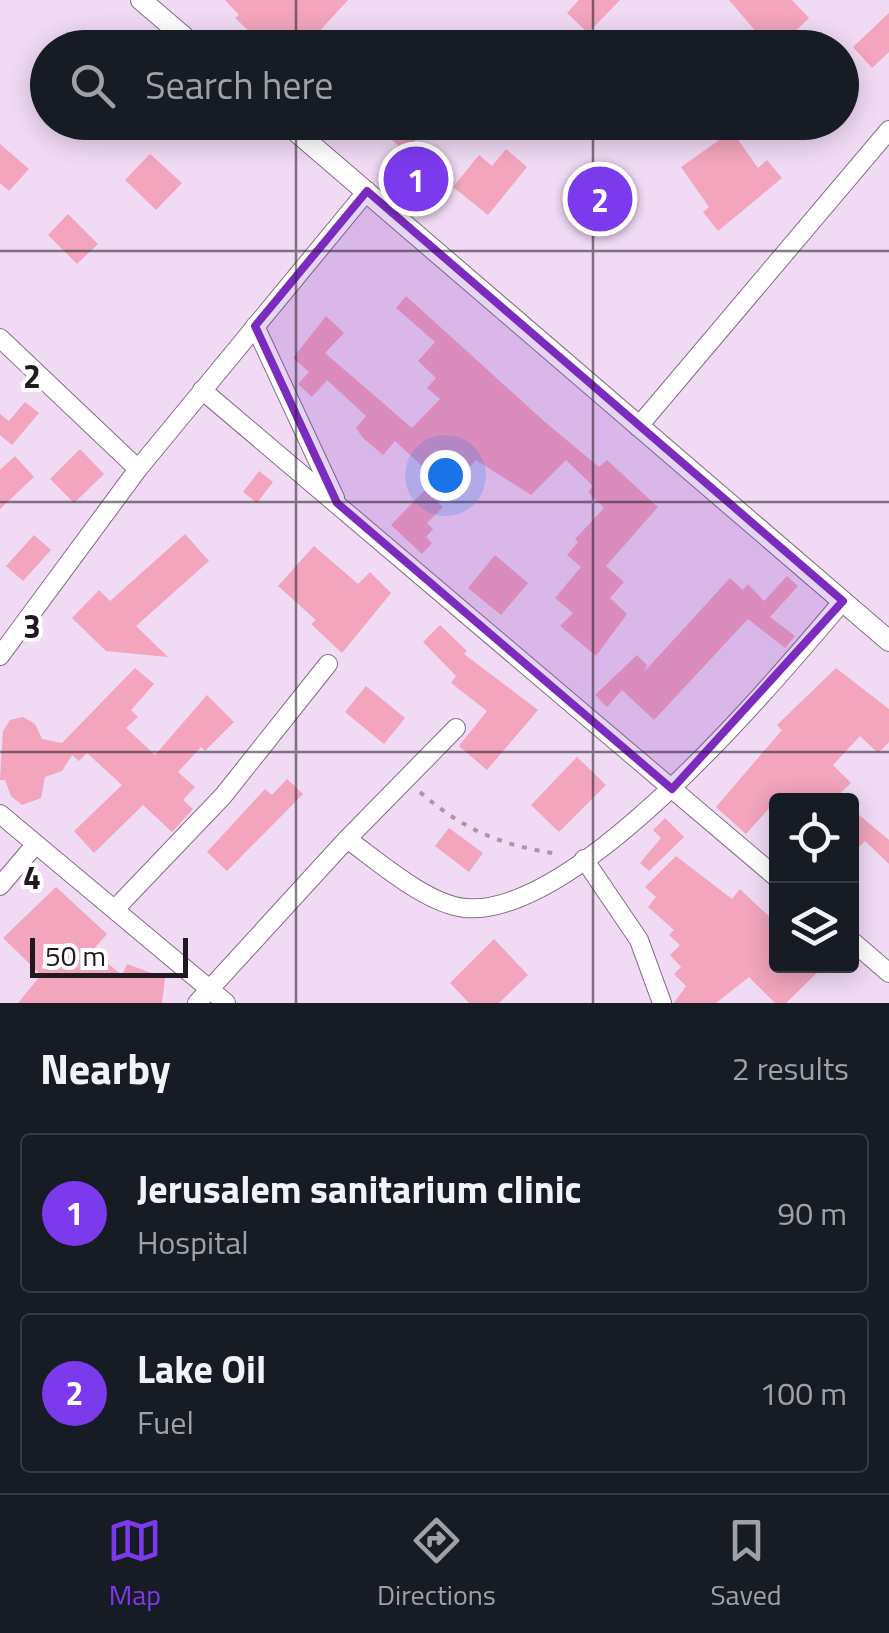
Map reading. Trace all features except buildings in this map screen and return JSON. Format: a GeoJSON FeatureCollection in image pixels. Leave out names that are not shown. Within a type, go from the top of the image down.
{"type":"FeatureCollection","features":[{"type":"Feature","properties":{"kind":"street"},"geometry":{"type":"LineString","coordinates":[[142,0],[176,30]]}},
{"type":"Feature","properties":{"kind":"street"},"geometry":{"type":"LineString","coordinates":[[638,427],[889,130]]}},
{"type":"Feature","properties":{"kind":"street"},"geometry":{"type":"LineString","coordinates":[[306,140],[889,641]]}},
{"type":"Feature","properties":{"kind":"street"},"geometry":{"type":"LineString","coordinates":[[0,656],[138,469],[367,191]]}},
{"type":"Feature","properties":{"kind":"street"},"geometry":{"type":"LineString","coordinates":[[255,326],[337,503]]}},
{"type":"Feature","properties":{"kind":"street"},"geometry":{"type":"LineString","coordinates":[[0,338],[138,469]]}},
{"type":"Feature","properties":{"kind":"street"},"geometry":{"type":"LineString","coordinates":[[202,390],[769,871]]}},
{"type":"Feature","properties":{"kind":"street"},"geometry":{"type":"LineString","coordinates":[[347,838],[416,889],[464,908],[504,900],[543,885],[584,859],[672,788],[843,601]]}},
{"type":"Feature","properties":{"kind":"street"},"geometry":{"type":"LineString","coordinates":[[115,910],[224,796],[328,664]]}},
{"type":"Feature","properties":{"kind":"street"},"geometry":{"type":"LineString","coordinates":[[204,996],[347,838],[456,728]]}},
{"type":"Feature","properties":{"kind":"street"},"geometry":{"type":"LineString","coordinates":[[0,814],[115,910],[204,996],[226,1003]]}},
{"type":"Feature","properties":{"kind":"street"},"geometry":{"type":"LineString","coordinates":[[0,886],[35,845]]}},
{"type":"Feature","properties":{"kind":"street"},"geometry":{"type":"LineString","coordinates":[[584,859],[644,949],[662,1003]]}},
{"type":"Feature","properties":{"kind":"street"},"geometry":{"type":"LineString","coordinates":[[859,947],[889,973]]}},
{"type":"Feature","properties":{"kind":"path"},"geometry":{"type":"LineString","coordinates":[[406,778],[458,823],[484,836],[508,846],[584,859]]}},
{"type":"Feature","properties":{"kind":"highlighted area"},"geometry":{"type":"Polygon","coordinates":[[[367,191],[843,601],[672,789],[337,503],[255,326],[367,191]]]}},
{"type":"Feature","properties":{"kind":"place","name":"Jerusalem sanitarium clinic"},"geometry":{"type":"Point","coordinates":[416,179]}},
{"type":"Feature","properties":{"kind":"place","name":"Lake Oil"},"geometry":{"type":"Point","coordinates":[600,199]}}]}
